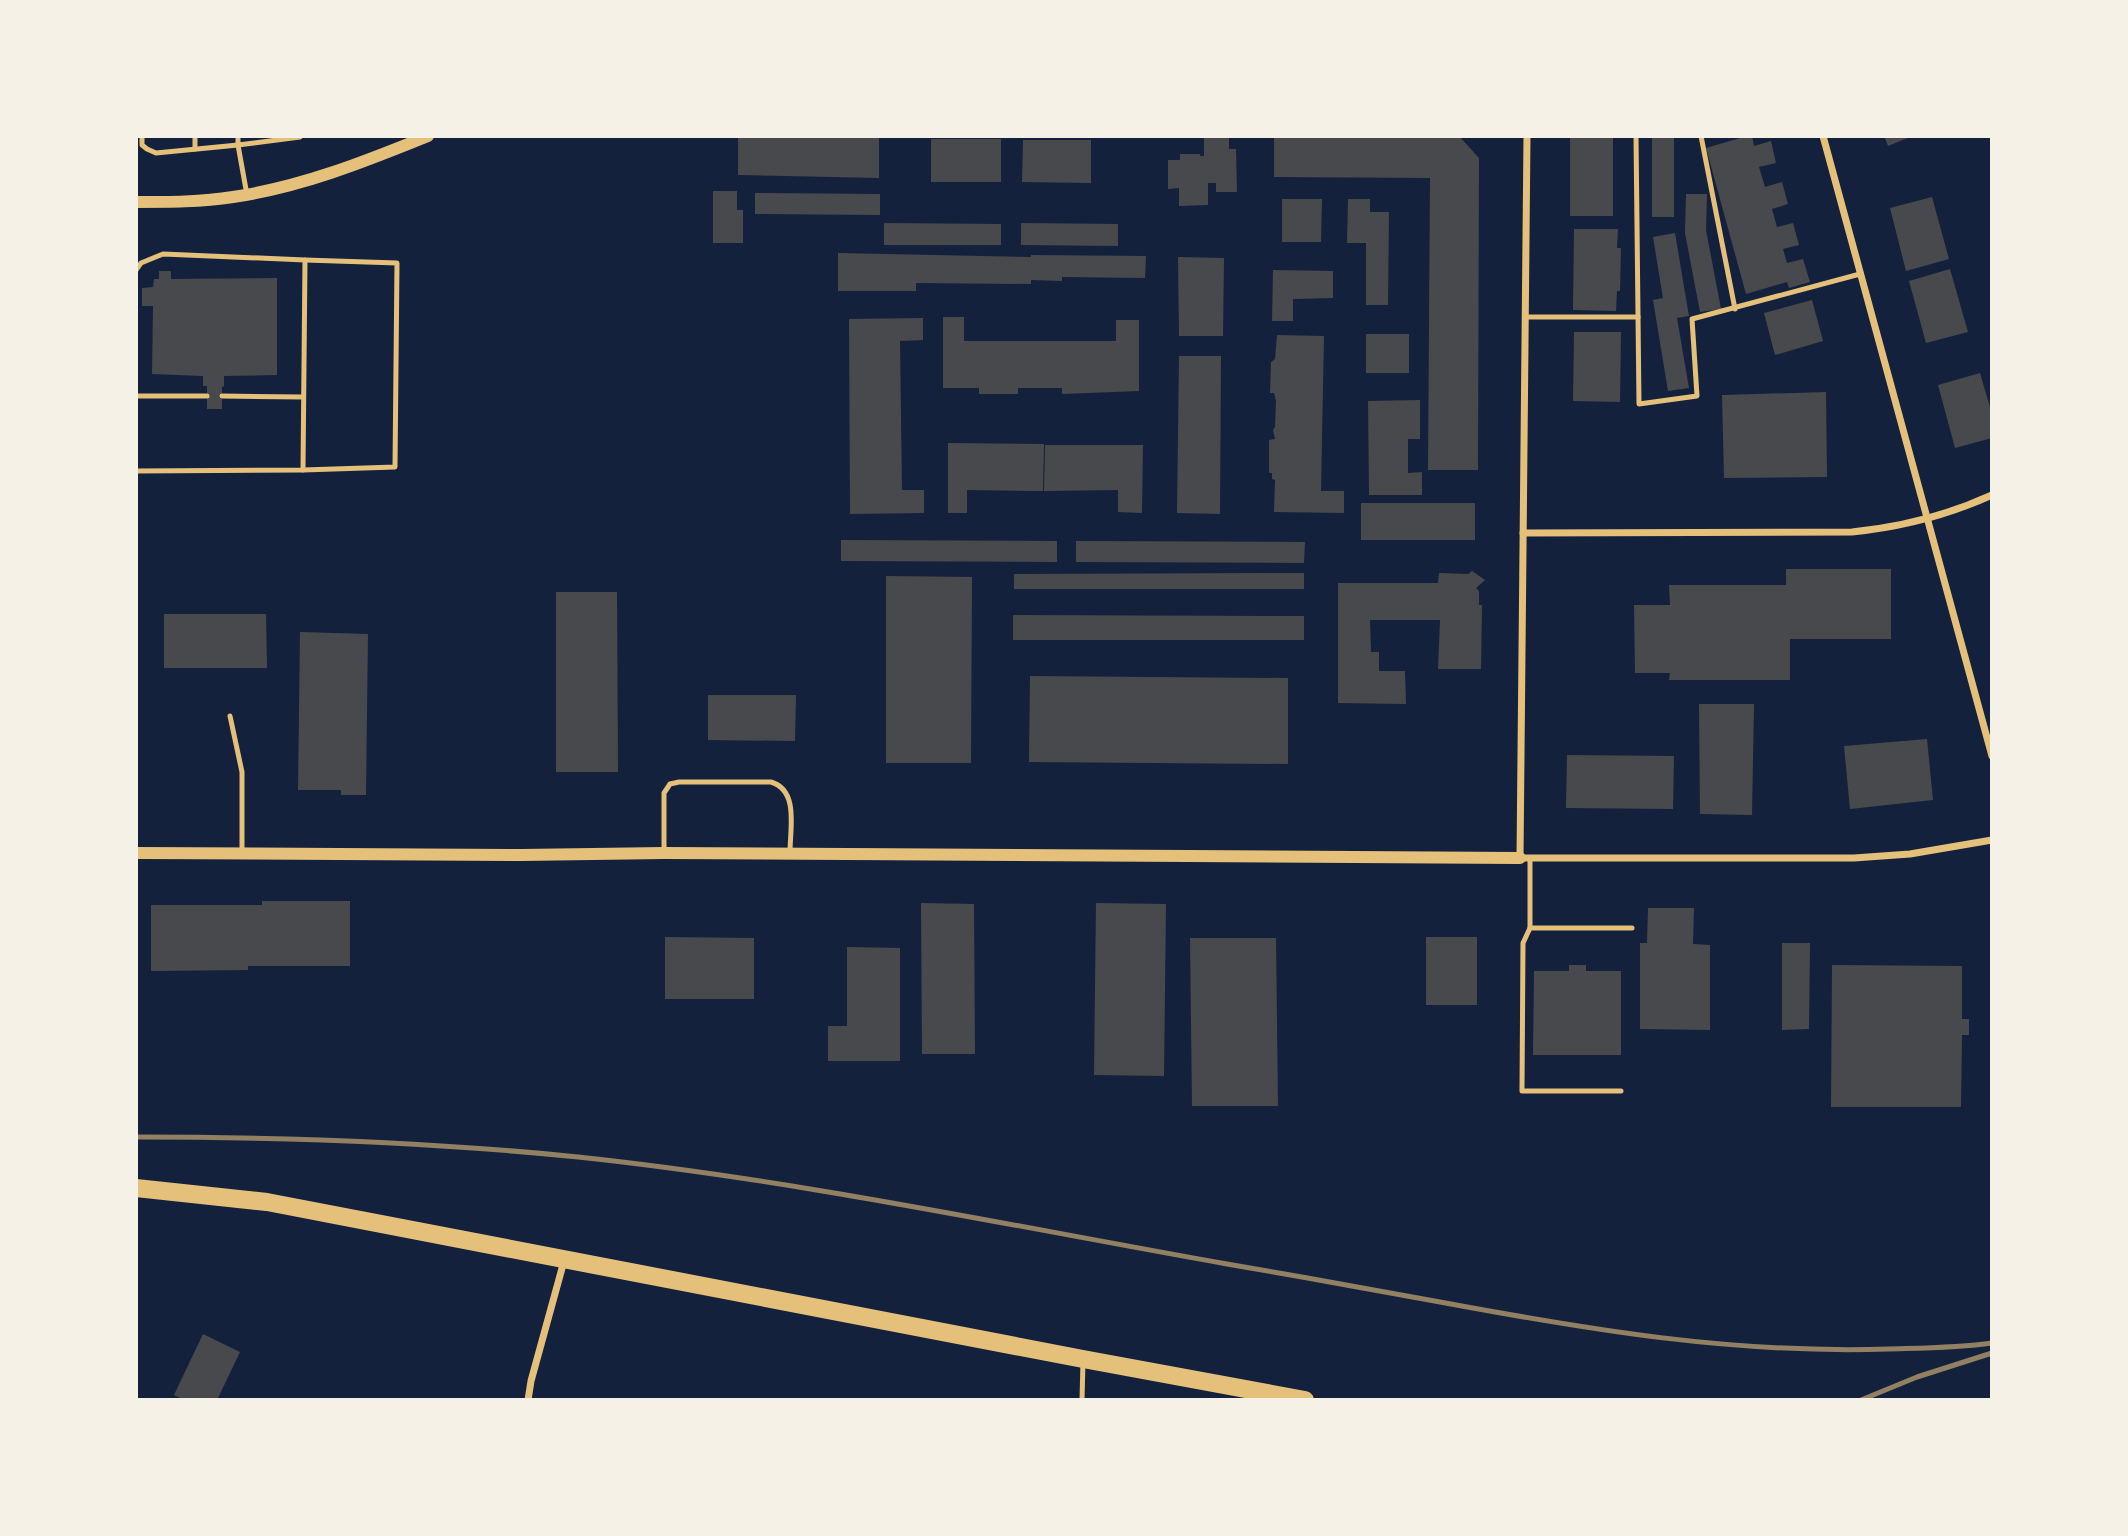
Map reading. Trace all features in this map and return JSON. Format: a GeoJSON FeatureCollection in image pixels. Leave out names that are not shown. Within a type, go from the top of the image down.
{"type":"FeatureCollection","features":[{"type":"Feature","properties":{"kind":"main road"},"geometry":{"type":"LineString","coordinates":[[136,1188],[267,1202],[1083,1359],[1306,1399]]}},
{"type":"Feature","properties":{"kind":"street"},"geometry":{"type":"LineString","coordinates":[[136,202],[204,201],[247,195],[329,175],[428,136]]}},
{"type":"Feature","properties":{"kind":"street"},"geometry":{"type":"LineString","coordinates":[[1525,858],[1523,533],[1527,136]]}},
{"type":"Feature","properties":{"kind":"street"},"geometry":{"type":"LineString","coordinates":[[1823,136],[1992,756]]}},
{"type":"Feature","properties":{"kind":"street"},"geometry":{"type":"LineString","coordinates":[[1523,533],[1841,533],[1875,530],[1927,520],[1992,495]]}},
{"type":"Feature","properties":{"kind":"street"},"geometry":{"type":"LineString","coordinates":[[136,853],[1854,858],[1930,851],[1992,840]]}},
{"type":"Feature","properties":{"kind":"street"},"geometry":{"type":"LineString","coordinates":[[528,1399],[564,1259]]}},
{"type":"Feature","properties":{"kind":"lane"},"geometry":{"type":"LineString","coordinates":[[142,136],[142,145],[156,153],[300,137]]}},
{"type":"Feature","properties":{"kind":"lane"},"geometry":{"type":"LineString","coordinates":[[195,136],[195,149]]}},
{"type":"Feature","properties":{"kind":"lane"},"geometry":{"type":"LineString","coordinates":[[238,136],[247,195]]}},
{"type":"Feature","properties":{"kind":"lane"},"geometry":{"type":"LineString","coordinates":[[1636,136],[1639,404],[1697,396],[1692,319],[1860,274]]}},
{"type":"Feature","properties":{"kind":"lane"},"geometry":{"type":"LineString","coordinates":[[1701,136],[1735,309]]}},
{"type":"Feature","properties":{"kind":"lane"},"geometry":{"type":"LineString","coordinates":[[136,270],[141,263],[163,254],[397,263],[395,467],[136,471]]}},
{"type":"Feature","properties":{"kind":"lane"},"geometry":{"type":"LineString","coordinates":[[303,470],[305,260]]}},
{"type":"Feature","properties":{"kind":"lane"},"geometry":{"type":"LineString","coordinates":[[1526,317],[1638,317]]}},
{"type":"Feature","properties":{"kind":"lane"},"geometry":{"type":"LineString","coordinates":[[136,396],[207,396]]}},
{"type":"Feature","properties":{"kind":"lane"},"geometry":{"type":"LineString","coordinates":[[222,396],[303,397]]}},
{"type":"Feature","properties":{"kind":"lane"},"geometry":{"type":"LineString","coordinates":[[230,716],[242,772],[243,854]]}},
{"type":"Feature","properties":{"kind":"lane"},"geometry":{"type":"LineString","coordinates":[[664,853],[664,793],[670,784],[771,782],[783,788],[790,800],[790,854]]}},
{"type":"Feature","properties":{"kind":"lane"},"geometry":{"type":"LineString","coordinates":[[1525,858],[1530,928],[1523,943],[1522,1091],[1621,1091]]}},
{"type":"Feature","properties":{"kind":"lane"},"geometry":{"type":"LineString","coordinates":[[1530,928],[1632,928]]}},
{"type":"Feature","properties":{"kind":"lane"},"geometry":{"type":"LineString","coordinates":[[1082,1399],[1083,1359]]}},
{"type":"Feature","properties":{"kind":"building"},"geometry":{"type":"Polygon","coordinates":[[[738,136],[879,136],[879,178],[738,175],[738,136]]]}},
{"type":"Feature","properties":{"kind":"building"},"geometry":{"type":"Polygon","coordinates":[[[1274,136],[1459,136],[1479,158],[1478,470],[1428,470],[1430,178],[1274,177],[1274,136]]]}},
{"type":"Feature","properties":{"kind":"building"},"geometry":{"type":"Polygon","coordinates":[[[1570,136],[1613,136],[1613,216],[1570,216],[1570,136]]]}},
{"type":"Feature","properties":{"kind":"building"},"geometry":{"type":"Polygon","coordinates":[[[1652,136],[1674,136],[1674,217],[1652,217],[1652,136]]]}},
{"type":"Feature","properties":{"kind":"building"},"geometry":{"type":"Polygon","coordinates":[[[1752,136],[1754,146],[1771,141],[1776,163],[1759,167],[1765,187],[1782,182],[1788,204],[1772,209],[1777,227],[1793,223],[1799,245],[1783,249],[1787,263],[1803,259],[1810,282],[1789,288],[1787,282],[1746,294],[1706,148],[1752,136]]]}},
{"type":"Feature","properties":{"kind":"building"},"geometry":{"type":"Polygon","coordinates":[[[1884,136],[1910,136],[1910,137],[1888,146],[1884,136]]]}},
{"type":"Feature","properties":{"kind":"building"},"geometry":{"type":"Polygon","coordinates":[[[1229,137],[1229,149],[1236,149],[1237,192],[1216,192],[1216,183],[1208,183],[1208,205],[1179,206],[1179,188],[1168,189],[1168,160],[1180,160],[1180,154],[1204,156],[1204,138],[1229,137]]]}},
{"type":"Feature","properties":{"kind":"building"},"geometry":{"type":"Polygon","coordinates":[[[931,139],[1001,139],[1001,182],[931,182],[931,139]]]}},
{"type":"Feature","properties":{"kind":"building"},"geometry":{"type":"Polygon","coordinates":[[[1023,140],[1091,140],[1091,183],[1022,182],[1023,140]]]}},
{"type":"Feature","properties":{"kind":"building"},"geometry":{"type":"Polygon","coordinates":[[[713,191],[737,191],[737,210],[743,210],[743,243],[713,243],[713,191]]]}},
{"type":"Feature","properties":{"kind":"building"},"geometry":{"type":"Polygon","coordinates":[[[755,193],[880,194],[880,215],[755,214],[755,193]]]}},
{"type":"Feature","properties":{"kind":"building"},"geometry":{"type":"Polygon","coordinates":[[[1686,194],[1707,194],[1706,230],[1721,309],[1700,312],[1685,233],[1686,194]]]}},
{"type":"Feature","properties":{"kind":"building"},"geometry":{"type":"Polygon","coordinates":[[[1932,197],[1949,259],[1906,271],[1890,208],[1932,197]]]}},
{"type":"Feature","properties":{"kind":"building"},"geometry":{"type":"Polygon","coordinates":[[[1282,199],[1322,199],[1321,242],[1282,242],[1282,199]]]}},
{"type":"Feature","properties":{"kind":"building"},"geometry":{"type":"Polygon","coordinates":[[[1348,199],[1370,199],[1370,212],[1389,212],[1388,305],[1366,305],[1366,243],[1347,243],[1348,199]]]}},
{"type":"Feature","properties":{"kind":"building"},"geometry":{"type":"Polygon","coordinates":[[[884,223],[1001,224],[1001,245],[884,245],[884,223]]]}},
{"type":"Feature","properties":{"kind":"building"},"geometry":{"type":"Polygon","coordinates":[[[1021,223],[1118,224],[1118,246],[1021,245],[1021,223]]]}},
{"type":"Feature","properties":{"kind":"building"},"geometry":{"type":"Polygon","coordinates":[[[1574,229],[1618,229],[1617,248],[1621,248],[1620,291],[1617,291],[1616,311],[1573,310],[1574,229]]]}},
{"type":"Feature","properties":{"kind":"building"},"geometry":{"type":"Polygon","coordinates":[[[1675,233],[1689,316],[1677,318],[1689,388],[1668,391],[1653,300],[1663,298],[1653,237],[1675,233]]]}},
{"type":"Feature","properties":{"kind":"building"},"geometry":{"type":"Polygon","coordinates":[[[838,253],[1031,257],[1146,256],[1145,278],[1062,277],[1062,281],[1031,280],[1031,284],[916,283],[916,291],[838,291],[838,253]]]}},
{"type":"Feature","properties":{"kind":"building"},"geometry":{"type":"Polygon","coordinates":[[[1178,257],[1224,258],[1223,336],[1179,336],[1178,257]]]}},
{"type":"Feature","properties":{"kind":"building"},"geometry":{"type":"Polygon","coordinates":[[[1950,269],[1968,332],[1926,343],[1909,281],[1950,269]]]}},
{"type":"Feature","properties":{"kind":"building"},"geometry":{"type":"Polygon","coordinates":[[[1273,270],[1333,271],[1333,298],[1293,299],[1293,321],[1272,321],[1273,270]]]}},
{"type":"Feature","properties":{"kind":"building"},"geometry":{"type":"Polygon","coordinates":[[[159,271],[171,271],[171,279],[277,278],[277,375],[224,376],[222,409],[207,409],[207,386],[203,386],[203,376],[152,374],[153,306],[142,306],[142,288],[153,287],[154,279],[159,279],[159,271]]]}},
{"type":"Feature","properties":{"kind":"building"},"geometry":{"type":"Polygon","coordinates":[[[1812,300],[1823,341],[1775,355],[1764,313],[1812,300]]]}},
{"type":"Feature","properties":{"kind":"building"},"geometry":{"type":"Polygon","coordinates":[[[943,317],[964,317],[964,341],[1116,341],[1116,320],[1139,320],[1139,391],[1062,394],[1062,388],[1018,388],[1018,394],[979,394],[979,388],[943,388],[943,317]]]}},
{"type":"Feature","properties":{"kind":"building"},"geometry":{"type":"Polygon","coordinates":[[[923,318],[923,340],[900,341],[902,490],[924,490],[924,513],[850,514],[849,319],[923,318]]]}},
{"type":"Feature","properties":{"kind":"building"},"geometry":{"type":"Polygon","coordinates":[[[1574,332],[1621,332],[1620,402],[1573,401],[1574,332]]]}},
{"type":"Feature","properties":{"kind":"building"},"geometry":{"type":"Polygon","coordinates":[[[1366,334],[1409,334],[1409,373],[1366,373],[1366,334]]]}},
{"type":"Feature","properties":{"kind":"building"},"geometry":{"type":"Polygon","coordinates":[[[1277,335],[1324,336],[1321,491],[1344,491],[1344,513],[1274,512],[1275,480],[1272,479],[1272,473],[1269,473],[1269,440],[1275,439],[1273,430],[1276,401],[1274,393],[1270,393],[1271,362],[1275,359],[1277,335]]]}},
{"type":"Feature","properties":{"kind":"building"},"geometry":{"type":"Polygon","coordinates":[[[1179,356],[1221,356],[1220,514],[1177,513],[1179,356]]]}},
{"type":"Feature","properties":{"kind":"building"},"geometry":{"type":"Polygon","coordinates":[[[1980,373],[1992,414],[1992,438],[1955,448],[1938,385],[1980,373]]]}},
{"type":"Feature","properties":{"kind":"building"},"geometry":{"type":"Polygon","coordinates":[[[1826,392],[1827,477],[1724,478],[1722,395],[1826,392]]]}},
{"type":"Feature","properties":{"kind":"building"},"geometry":{"type":"Polygon","coordinates":[[[1420,400],[1420,439],[1408,439],[1408,473],[1422,472],[1422,495],[1369,495],[1368,401],[1420,400]]]}},
{"type":"Feature","properties":{"kind":"building"},"geometry":{"type":"Polygon","coordinates":[[[948,443],[1044,444],[1043,491],[967,490],[967,513],[948,513],[948,443]]]}},
{"type":"Feature","properties":{"kind":"building"},"geometry":{"type":"Polygon","coordinates":[[[1045,445],[1143,445],[1142,513],[1118,512],[1118,490],[1044,491],[1045,445]]]}},
{"type":"Feature","properties":{"kind":"building"},"geometry":{"type":"Polygon","coordinates":[[[1361,503],[1475,503],[1475,540],[1361,540],[1361,503]]]}},
{"type":"Feature","properties":{"kind":"building"},"geometry":{"type":"Polygon","coordinates":[[[841,540],[1057,541],[1057,562],[841,561],[841,540]]]}},
{"type":"Feature","properties":{"kind":"building"},"geometry":{"type":"Polygon","coordinates":[[[1076,541],[1305,542],[1304,563],[1076,562],[1076,541]]]}},
{"type":"Feature","properties":{"kind":"building"},"geometry":{"type":"Polygon","coordinates":[[[1786,569],[1891,569],[1891,639],[1790,639],[1790,680],[1669,680],[1670,673],[1635,673],[1634,605],[1670,605],[1669,585],[1786,585],[1786,569]]]}},
{"type":"Feature","properties":{"kind":"building"},"geometry":{"type":"Polygon","coordinates":[[[1472,571],[1485,580],[1476,588],[1479,591],[1479,605],[1482,605],[1481,669],[1438,669],[1440,620],[1370,620],[1371,652],[1379,652],[1379,671],[1405,671],[1406,704],[1338,703],[1338,583],[1438,583],[1439,573],[1468,574],[1472,571]]]}},
{"type":"Feature","properties":{"kind":"building"},"geometry":{"type":"Polygon","coordinates":[[[1304,573],[1304,589],[1014,589],[1014,574],[1304,573]]]}},
{"type":"Feature","properties":{"kind":"building"},"geometry":{"type":"Polygon","coordinates":[[[886,576],[972,577],[971,763],[886,763],[886,576]]]}},
{"type":"Feature","properties":{"kind":"building"},"geometry":{"type":"Polygon","coordinates":[[[556,592],[617,592],[618,772],[556,772],[556,592]]]}},
{"type":"Feature","properties":{"kind":"building"},"geometry":{"type":"Polygon","coordinates":[[[164,614],[266,614],[267,668],[164,668],[164,614]]]}},
{"type":"Feature","properties":{"kind":"building"},"geometry":{"type":"Polygon","coordinates":[[[1013,615],[1304,616],[1304,640],[1013,640],[1013,615]]]}},
{"type":"Feature","properties":{"kind":"building"},"geometry":{"type":"Polygon","coordinates":[[[300,632],[368,634],[366,795],[341,795],[341,790],[298,790],[300,632]]]}},
{"type":"Feature","properties":{"kind":"building"},"geometry":{"type":"Polygon","coordinates":[[[1030,676],[1288,678],[1288,764],[1029,762],[1030,676]]]}},
{"type":"Feature","properties":{"kind":"building"},"geometry":{"type":"Polygon","coordinates":[[[708,695],[796,695],[795,741],[708,740],[708,695]]]}},
{"type":"Feature","properties":{"kind":"building"},"geometry":{"type":"Polygon","coordinates":[[[1699,704],[1754,704],[1752,815],[1700,814],[1699,704]]]}},
{"type":"Feature","properties":{"kind":"building"},"geometry":{"type":"Polygon","coordinates":[[[1927,739],[1933,800],[1850,809],[1844,746],[1927,739]]]}},
{"type":"Feature","properties":{"kind":"building"},"geometry":{"type":"Polygon","coordinates":[[[1567,755],[1674,756],[1673,809],[1566,808],[1567,755]]]}},
{"type":"Feature","properties":{"kind":"building"},"geometry":{"type":"Polygon","coordinates":[[[262,901],[350,901],[350,966],[248,966],[248,970],[151,971],[151,905],[262,905],[262,901]]]}},
{"type":"Feature","properties":{"kind":"building"},"geometry":{"type":"Polygon","coordinates":[[[921,903],[974,904],[975,1054],[922,1054],[921,903]]]}},
{"type":"Feature","properties":{"kind":"building"},"geometry":{"type":"Polygon","coordinates":[[[1096,903],[1166,904],[1164,1076],[1094,1075],[1096,903]]]}},
{"type":"Feature","properties":{"kind":"building"},"geometry":{"type":"Polygon","coordinates":[[[1648,908],[1694,908],[1693,944],[1710,945],[1710,1030],[1640,1029],[1640,943],[1647,943],[1648,908]]]}},
{"type":"Feature","properties":{"kind":"building"},"geometry":{"type":"Polygon","coordinates":[[[665,937],[754,938],[754,999],[665,999],[665,937]]]}},
{"type":"Feature","properties":{"kind":"building"},"geometry":{"type":"Polygon","coordinates":[[[1426,937],[1477,937],[1477,1005],[1426,1005],[1426,937]]]}},
{"type":"Feature","properties":{"kind":"building"},"geometry":{"type":"Polygon","coordinates":[[[1190,938],[1276,938],[1278,1106],[1192,1106],[1190,938]]]}},
{"type":"Feature","properties":{"kind":"building"},"geometry":{"type":"Polygon","coordinates":[[[1782,943],[1810,943],[1809,1029],[1782,1030],[1782,943]]]}},
{"type":"Feature","properties":{"kind":"building"},"geometry":{"type":"Polygon","coordinates":[[[847,947],[900,948],[900,1061],[828,1061],[828,1026],[847,1026],[847,947]]]}},
{"type":"Feature","properties":{"kind":"building"},"geometry":{"type":"Polygon","coordinates":[[[1569,965],[1586,965],[1586,971],[1621,971],[1621,1055],[1533,1055],[1534,971],[1569,971],[1569,965]]]}},
{"type":"Feature","properties":{"kind":"building"},"geometry":{"type":"Polygon","coordinates":[[[1832,965],[1962,966],[1962,1019],[1969,1019],[1969,1035],[1962,1035],[1961,1107],[1831,1107],[1832,965]]]}},
{"type":"Feature","properties":{"kind":"building"},"geometry":{"type":"Polygon","coordinates":[[[203,1334],[240,1352],[217,1400],[184,1400],[174,1395],[203,1334]]]}},
{"type":"Feature","properties":{"kind":"railway"},"geometry":{"type":"LineString","coordinates":[[136,1137],[302,1139],[413,1144],[578,1157],[660,1167],[822,1191],[1496,1312],[1663,1338],[1831,1350],[1940,1348],[1992,1343]]}},
{"type":"Feature","properties":{"kind":"railway"},"geometry":{"type":"LineString","coordinates":[[1861,1400],[1917,1377],[1992,1353]]}}]}
